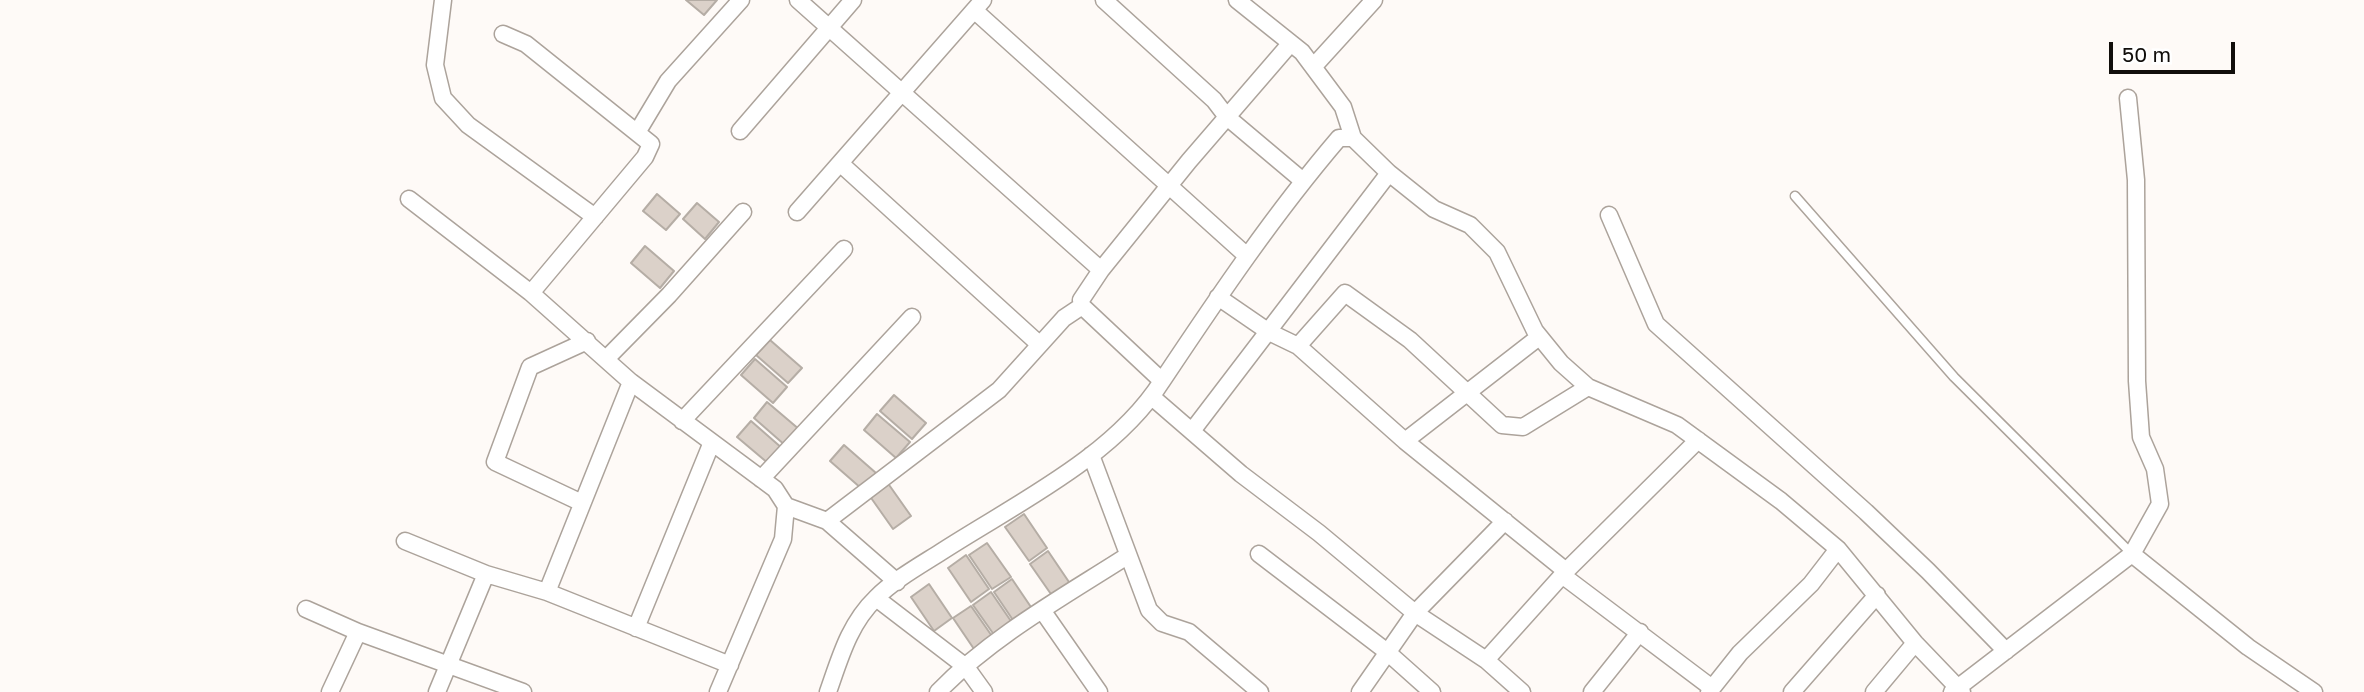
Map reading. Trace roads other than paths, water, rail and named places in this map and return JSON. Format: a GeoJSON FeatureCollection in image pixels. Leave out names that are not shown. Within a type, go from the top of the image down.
{"type":"FeatureCollection","features":[{"type":"Feature","properties":{"kind":"street"},"geometry":{"type":"LineString","coordinates":[[443,0],[435,65],[443,98],[468,125],[595,217]]}},
{"type":"Feature","properties":{"kind":"street"},"geometry":{"type":"LineString","coordinates":[[638,131],[668,80],[741,0]]}},
{"type":"Feature","properties":{"kind":"street"},"geometry":{"type":"LineString","coordinates":[[798,0],[1101,270]]}},
{"type":"Feature","properties":{"kind":"street"},"geometry":{"type":"LineString","coordinates":[[740,131],[853,0]]}},
{"type":"Feature","properties":{"kind":"street"},"geometry":{"type":"LineString","coordinates":[[1104,0],[1214,100],[1227,117],[1303,181]]}},
{"type":"Feature","properties":{"kind":"street"},"geometry":{"type":"LineString","coordinates":[[1314,66],[1374,0]]}},
{"type":"Feature","properties":{"kind":"street"},"geometry":{"type":"LineString","coordinates":[[1246,3],[1302,52],[1314,66],[1343,107],[1353,138],[1389,173],[1434,209],[1470,225],[1497,252],[1539,337],[1561,363],[1588,387],[1677,425],[1781,501],[1838,549],[1957,690],[2132,554],[2160,504],[2155,469],[2141,437],[2137,381],[2136,180],[2128,98]]}},
{"type":"Feature","properties":{"kind":"street"},"geometry":{"type":"LineString","coordinates":[[797,212],[979,5],[1168,188],[1247,256]]}},
{"type":"Feature","properties":{"kind":"street"},"geometry":{"type":"LineString","coordinates":[[503,34],[526,44],[651,144],[645,157],[531,293]]}},
{"type":"Feature","properties":{"kind":"street"},"geometry":{"type":"LineString","coordinates":[[1162,381],[1082,306],[1081,300],[1101,270],[1290,44]]}},
{"type":"Feature","properties":{"kind":"street"},"geometry":{"type":"LineString","coordinates":[[828,692],[846,641],[876,598],[1091,455],[1134,418],[1152,397],[1218,297],[1303,181],[1339,138],[1353,138]]}},
{"type":"Feature","properties":{"kind":"street"},"geometry":{"type":"LineString","coordinates":[[841,164],[1039,344]]}},
{"type":"Feature","properties":{"kind":"street"},"geometry":{"type":"LineString","coordinates":[[1192,431],[1389,173]]}},
{"type":"Feature","properties":{"kind":"street"},"geometry":{"type":"LineString","coordinates":[[409,199],[531,293],[631,382],[775,489],[786,506],[827,521],[897,582]]}},
{"type":"Feature","properties":{"kind":"street"},"geometry":{"type":"LineString","coordinates":[[606,359],[669,295],[743,212]]}},
{"type":"Feature","properties":{"kind":"street"},"geometry":{"type":"LineString","coordinates":[[1609,215],[1656,324],[1866,512],[1928,570],[2006,651]]}},
{"type":"Feature","properties":{"kind":"street"},"geometry":{"type":"LineString","coordinates":[[682,421],[844,249]]}},
{"type":"Feature","properties":{"kind":"street"},"geometry":{"type":"LineString","coordinates":[[1298,346],[1345,293],[1410,340],[1502,425],[1523,427],[1588,387]]}},
{"type":"Feature","properties":{"kind":"street"},"geometry":{"type":"LineString","coordinates":[[1218,297],[1269,332],[1298,346],[1405,441],[1711,690],[1740,653],[1811,584],[1838,549]]}},
{"type":"Feature","properties":{"kind":"street"},"geometry":{"type":"LineString","coordinates":[[827,521],[999,390],[1020,370],[1039,344],[1064,318],[1082,306]]}},
{"type":"Feature","properties":{"kind":"street"},"geometry":{"type":"LineString","coordinates":[[761,479],[912,317]]}},
{"type":"Feature","properties":{"kind":"street"},"geometry":{"type":"LineString","coordinates":[[1405,441],[1464,392],[1539,337]]}},
{"type":"Feature","properties":{"kind":"street"},"geometry":{"type":"LineString","coordinates":[[582,503],[495,462],[530,367],[587,341]]}},
{"type":"Feature","properties":{"kind":"street"},"geometry":{"type":"LineString","coordinates":[[547,592],[631,382]]}},
{"type":"Feature","properties":{"kind":"street"},"geometry":{"type":"LineString","coordinates":[[1152,397],[1415,613],[1486,660],[1511,689]]}},
{"type":"Feature","properties":{"kind":"street"},"geometry":{"type":"LineString","coordinates":[[1486,660],[1564,573],[1698,440]]}},
{"type":"Feature","properties":{"kind":"street"},"geometry":{"type":"LineString","coordinates":[[636,628],[712,442]]}},
{"type":"Feature","properties":{"kind":"street"},"geometry":{"type":"LineString","coordinates":[[1091,455],[1149,610],[1163,623],[1189,632],[1259,692]]}},
{"type":"Feature","properties":{"kind":"street"},"geometry":{"type":"LineString","coordinates":[[718,692],[783,539],[786,506]]}},
{"type":"Feature","properties":{"kind":"street"},"geometry":{"type":"LineString","coordinates":[[1360,692],[1415,613],[1505,521]]}},
{"type":"Feature","properties":{"kind":"street"},"geometry":{"type":"LineString","coordinates":[[405,541],[486,574],[547,592],[730,665]]}},
{"type":"Feature","properties":{"kind":"street"},"geometry":{"type":"LineString","coordinates":[[1259,554],[1386,651],[1432,692]]}},
{"type":"Feature","properties":{"kind":"street"},"geometry":{"type":"LineString","coordinates":[[2132,554],[2248,647],[2314,692]]}},
{"type":"Feature","properties":{"kind":"street"},"geometry":{"type":"LineString","coordinates":[[938,692],[966,667],[1042,610],[1127,556]]}},
{"type":"Feature","properties":{"kind":"street"},"geometry":{"type":"LineString","coordinates":[[437,692],[486,574]]}},
{"type":"Feature","properties":{"kind":"street"},"geometry":{"type":"LineString","coordinates":[[1792,692],[1877,595]]}},
{"type":"Feature","properties":{"kind":"street"},"geometry":{"type":"LineString","coordinates":[[876,598],[966,667],[984,692]]}},
{"type":"Feature","properties":{"kind":"street"},"geometry":{"type":"LineString","coordinates":[[306,609],[358,632],[523,692]]}},
{"type":"Feature","properties":{"kind":"street"},"geometry":{"type":"LineString","coordinates":[[1042,610],[1099,692]]}},
{"type":"Feature","properties":{"kind":"street"},"geometry":{"type":"LineString","coordinates":[[330,692],[358,632]]}},
{"type":"Feature","properties":{"kind":"street"},"geometry":{"type":"LineString","coordinates":[[1592,692],[1640,632]]}},
{"type":"Feature","properties":{"kind":"street"},"geometry":{"type":"LineString","coordinates":[[1874,692],[1915,643]]}},
{"type":"Feature","properties":{"kind":"lane"},"geometry":{"type":"LineString","coordinates":[[1795,196],[1954,377],[2132,554]]}}]}
